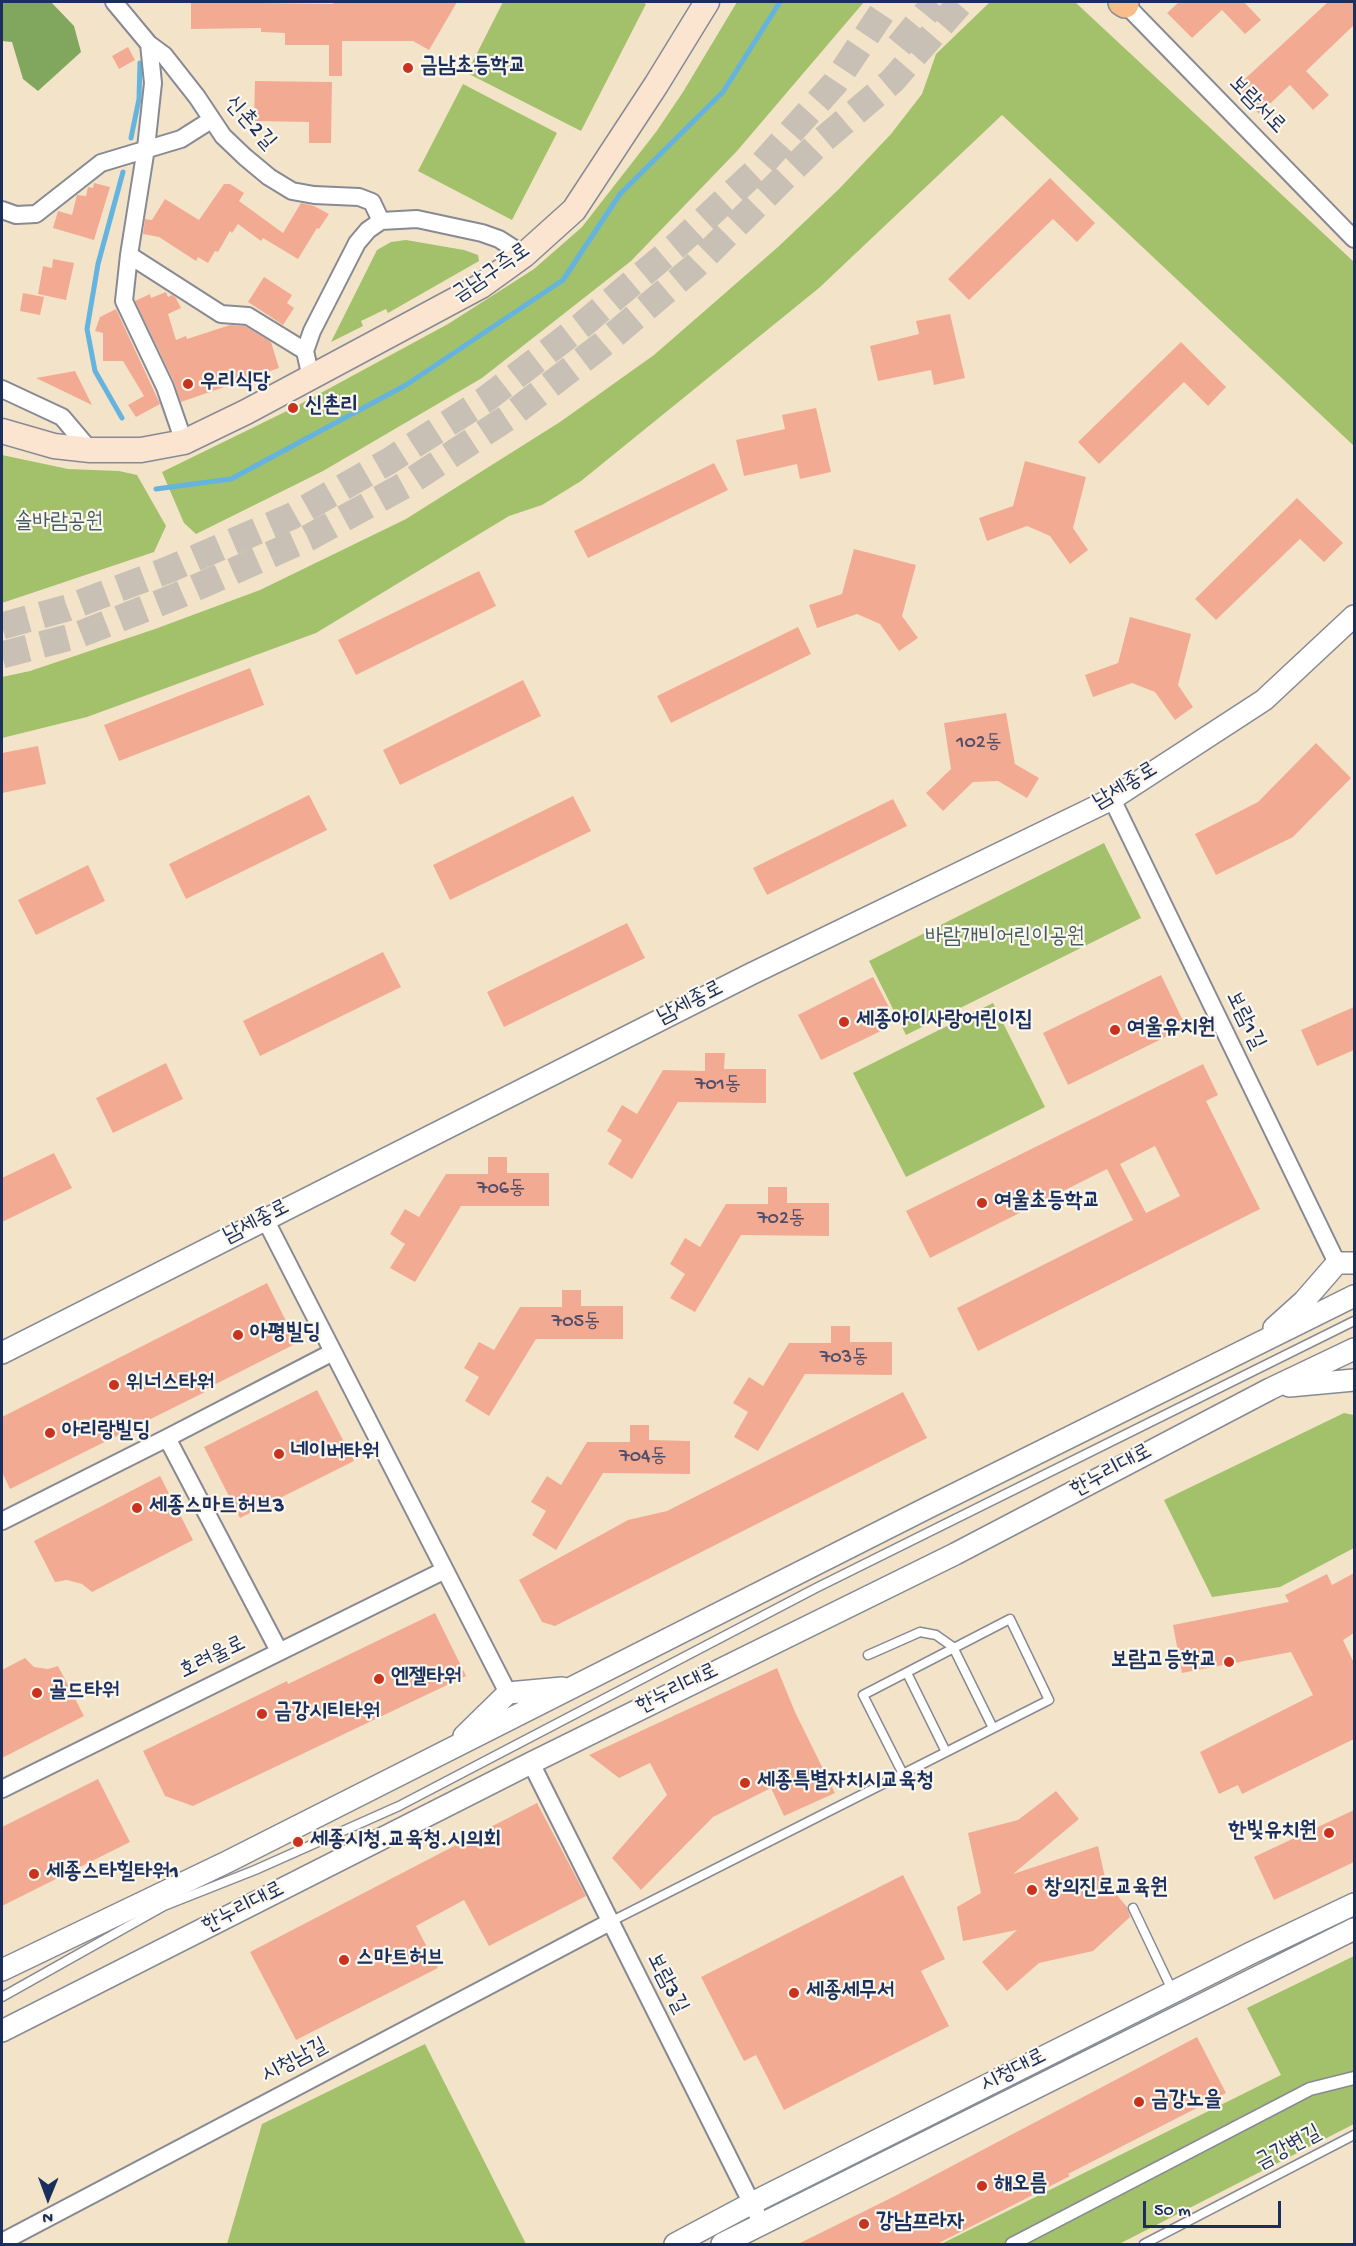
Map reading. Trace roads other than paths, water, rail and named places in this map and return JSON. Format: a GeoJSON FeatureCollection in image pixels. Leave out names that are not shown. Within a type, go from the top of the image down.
{"type":"FeatureCollection","features":[{"type":"Feature","properties":{"kind":"main road","name":"금남구즉로"},"geometry":{"type":"LineString","coordinates":[[2,431],[54,446],[90,450],[141,450],[184,442],[311,378],[481,285],[524,255],[574,210],[656,85],[706,2]]}},
{"type":"Feature","properties":{"kind":"street","name":"신촌2길"},"geometry":{"type":"LineString","coordinates":[[114,2],[149,44],[164,55],[223,136],[269,177],[292,191],[314,195],[359,197],[372,202],[381,221]]}},
{"type":"Feature","properties":{"kind":"street","name":"보람서로"},"geometry":{"type":"LineString","coordinates":[[1123,2],[1354,238]]}},
{"type":"Feature","properties":{"kind":"street"},"geometry":{"type":"LineString","coordinates":[[149,44],[153,83],[124,301],[165,387],[184,442]]}},
{"type":"Feature","properties":{"kind":"street"},"geometry":{"type":"LineString","coordinates":[[2,210],[16,215],[36,214],[101,164],[146,148],[181,139],[211,120]]}},
{"type":"Feature","properties":{"kind":"street"},"geometry":{"type":"LineString","coordinates":[[311,378],[305,351],[312,331],[357,243],[368,230],[381,221],[417,219],[482,233],[499,239],[524,255]]}},
{"type":"Feature","properties":{"kind":"street"},"geometry":{"type":"LineString","coordinates":[[129,255],[221,314],[248,316],[305,351]]}},
{"type":"Feature","properties":{"kind":"street"},"geometry":{"type":"LineString","coordinates":[[2,389],[62,417],[90,450]]}},
{"type":"Feature","properties":{"kind":"street","name":"남세종로"},"geometry":{"type":"LineString","coordinates":[[2,1353],[751,974],[1112,799],[1264,700],[1354,616]]}},
{"type":"Feature","properties":{"kind":"street","name":"보람1길"},"geometry":{"type":"LineString","coordinates":[[1112,799],[1346,1263]]}},
{"type":"Feature","properties":{"kind":"street"},"geometry":{"type":"LineString","coordinates":[[265,1219],[508,1693]]}},
{"type":"Feature","properties":{"kind":"street"},"geometry":{"type":"LineString","coordinates":[[1254,1346],[1346,1263]]}},
{"type":"Feature","properties":{"kind":"street"},"geometry":{"type":"LineString","coordinates":[[2,1970],[227,1862],[1354,1296]]}},
{"type":"Feature","properties":{"kind":"street","name":"한누리대로"},"geometry":{"type":"LineString","coordinates":[[2,2031],[531,1763],[955,1554],[1270,1389],[1354,1349]]}},
{"type":"Feature","properties":{"kind":"street"},"geometry":{"type":"LineString","coordinates":[[2,1521],[333,1352]]}},
{"type":"Feature","properties":{"kind":"street"},"geometry":{"type":"LineString","coordinates":[[1270,1389],[1354,1380]]}},
{"type":"Feature","properties":{"kind":"street"},"geometry":{"type":"LineString","coordinates":[[167,1438],[279,1651]]}},
{"type":"Feature","properties":{"kind":"street","name":"호려울로"},"geometry":{"type":"LineString","coordinates":[[2,1789],[445,1570]]}},
{"type":"Feature","properties":{"kind":"street"},"geometry":{"type":"LineString","coordinates":[[450,1750],[508,1693],[541,1691],[580,1684]]}},
{"type":"Feature","properties":{"kind":"street","name":"보람3길"},"geometry":{"type":"LineString","coordinates":[[531,1763],[762,2224]]}},
{"type":"Feature","properties":{"kind":"street","name":"시청대로"},"geometry":{"type":"LineString","coordinates":[[675,2244],[1173,1992],[1354,1904]]}},
{"type":"Feature","properties":{"kind":"street","name":"시청남길"},"geometry":{"type":"LineString","coordinates":[[2,2242],[610,1922]]}},
{"type":"Feature","properties":{"kind":"street","name":"시청대로"},"geometry":{"type":"LineString","coordinates":[[722,2244],[1354,1929]]}},
{"type":"Feature","properties":{"kind":"street"},"geometry":{"type":"LineString","coordinates":[[1012,2244],[1310,2089],[1354,2078]]}},
{"type":"Feature","properties":{"kind":"lane"},"geometry":{"type":"LineString","coordinates":[[2,1997],[164,1906],[255,1870],[399,1806],[816,1588],[1354,1321]]}},
{"type":"Feature","properties":{"kind":"lane"},"geometry":{"type":"LineString","coordinates":[[610,1922],[903,1774],[993,1728],[1049,1700],[1010,1619],[863,1695],[903,1774]]}},
{"type":"Feature","properties":{"kind":"lane"},"geometry":{"type":"LineString","coordinates":[[868,1655],[920,1632],[936,1635],[953,1647],[993,1728]]}},
{"type":"Feature","properties":{"kind":"lane"},"geometry":{"type":"LineString","coordinates":[[907,1673],[946,1752]]}},
{"type":"Feature","properties":{"kind":"lane"},"geometry":{"type":"LineString","coordinates":[[1133,1908],[1173,1992]]}},
{"type":"Feature","properties":{"kind":"lane","name":"금강변길"},"geometry":{"type":"LineString","coordinates":[[1144,2244],[1354,2135]]}},
{"type":"Feature","properties":{"kind":"waterway"},"geometry":{"type":"LineString","coordinates":[[156,489],[231,479],[406,385],[563,280],[620,194],[723,92],[780,2]]}},
{"type":"Feature","properties":{"kind":"waterway"},"geometry":{"type":"LineString","coordinates":[[131,138],[139,99],[140,63]]}},
{"type":"Feature","properties":{"kind":"waterway"},"geometry":{"type":"LineString","coordinates":[[122,418],[95,371],[87,329],[98,264],[123,172]]}},
{"type":"Feature","properties":{"kind":"tunnel"},"geometry":{"type":"LineString","coordinates":[[2,626],[67,608],[170,569],[292,516],[389,461],[486,399],[581,326],[676,246],[755,172],[835,83],[889,2]]}},
{"type":"Feature","properties":{"kind":"tunnel"},"geometry":{"type":"LineString","coordinates":[[899,46],[935,2]]}},
{"type":"Feature","properties":{"kind":"tunnel"},"geometry":{"type":"LineString","coordinates":[[2,655],[78,635],[177,596],[308,538],[405,485],[507,418],[602,345],[694,267],[818,144],[892,81],[961,2]]}},
{"type":"Feature","properties":{"kind":"place","name":"금남초등학교"},"geometry":{"type":"Point","coordinates":[408,68]}},
{"type":"Feature","properties":{"kind":"place","name":"우리식당"},"geometry":{"type":"Point","coordinates":[188,384]}},
{"type":"Feature","properties":{"kind":"place","name":"신촌리"},"geometry":{"type":"Point","coordinates":[293,408]}},
{"type":"Feature","properties":{"kind":"place","name":"세종아이사랑어린이집"},"geometry":{"type":"Point","coordinates":[844,1022]}},
{"type":"Feature","properties":{"kind":"place","name":"여울유치원"},"geometry":{"type":"Point","coordinates":[1115,1030]}},
{"type":"Feature","properties":{"kind":"place","name":"여울초등학교"},"geometry":{"type":"Point","coordinates":[982,1203]}},
{"type":"Feature","properties":{"kind":"place","name":"아평빌딩"},"geometry":{"type":"Point","coordinates":[238,1335]}},
{"type":"Feature","properties":{"kind":"place","name":"위너스타워"},"geometry":{"type":"Point","coordinates":[114,1385]}},
{"type":"Feature","properties":{"kind":"place","name":"아리랑빌딩"},"geometry":{"type":"Point","coordinates":[50,1433]}},
{"type":"Feature","properties":{"kind":"place","name":"네이버타워"},"geometry":{"type":"Point","coordinates":[279,1454]}},
{"type":"Feature","properties":{"kind":"place","name":"세종스마트허브3"},"geometry":{"type":"Point","coordinates":[137,1508]}},
{"type":"Feature","properties":{"kind":"place","name":"보람고등학교"},"geometry":{"type":"Point","coordinates":[1229,1662]}},
{"type":"Feature","properties":{"kind":"place","name":"엔젤타워"},"geometry":{"type":"Point","coordinates":[379,1679]}},
{"type":"Feature","properties":{"kind":"place","name":"골드타워"},"geometry":{"type":"Point","coordinates":[37,1693]}},
{"type":"Feature","properties":{"kind":"place","name":"금강시티타워"},"geometry":{"type":"Point","coordinates":[262,1714]}},
{"type":"Feature","properties":{"kind":"place","name":"세종특별자치시교육청"},"geometry":{"type":"Point","coordinates":[745,1783]}},
{"type":"Feature","properties":{"kind":"place","name":"한빛유치원"},"geometry":{"type":"Point","coordinates":[1329,1833]}},
{"type":"Feature","properties":{"kind":"place","name":"세종시청.교육청.시의회"},"geometry":{"type":"Point","coordinates":[298,1842]}},
{"type":"Feature","properties":{"kind":"place","name":"세종스타힐타워1"},"geometry":{"type":"Point","coordinates":[34,1874]}},
{"type":"Feature","properties":{"kind":"place","name":"창의진로교육원"},"geometry":{"type":"Point","coordinates":[1032,1890]}},
{"type":"Feature","properties":{"kind":"place","name":"스마트허브"},"geometry":{"type":"Point","coordinates":[344,1960]}},
{"type":"Feature","properties":{"kind":"place","name":"세종세무서"},"geometry":{"type":"Point","coordinates":[794,1993]}},
{"type":"Feature","properties":{"kind":"place","name":"금강노을"},"geometry":{"type":"Point","coordinates":[1139,2102]}},
{"type":"Feature","properties":{"kind":"place","name":"해오름"},"geometry":{"type":"Point","coordinates":[982,2186]}},
{"type":"Feature","properties":{"kind":"place","name":"강남프라자"},"geometry":{"type":"Point","coordinates":[864,2224]}},
{"type":"Feature","properties":{"kind":"park label","name":"솔바람공원"},"geometry":{"type":"Point","coordinates":[59,524]}},
{"type":"Feature","properties":{"kind":"park label","name":"바람개비어린이공원"},"geometry":{"type":"Point","coordinates":[1005,939]}}]}
